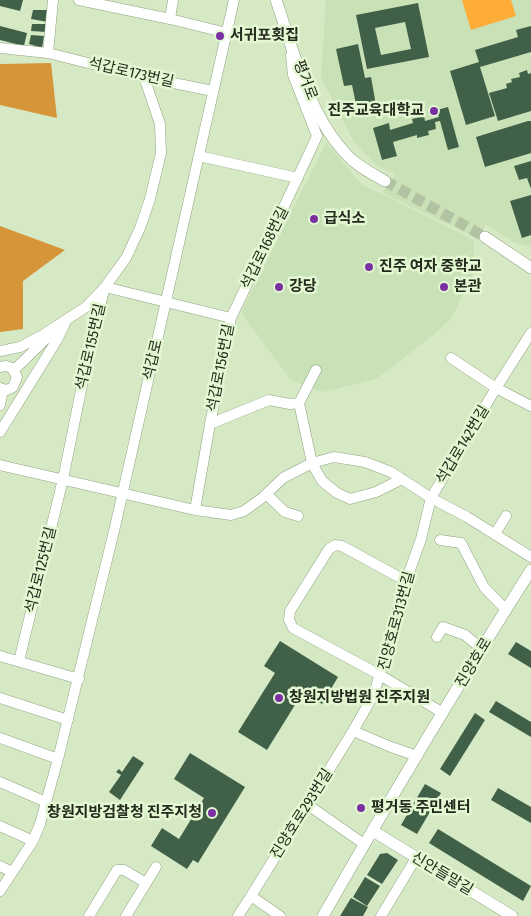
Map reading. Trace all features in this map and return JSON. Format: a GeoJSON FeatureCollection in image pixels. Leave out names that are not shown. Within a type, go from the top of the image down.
{"type":"FeatureCollection","features":[{"type":"Feature","properties":{"kind":"street"},"geometry":{"type":"LineString","coordinates":[[48,53],[53,0]]}},
{"type":"Feature","properties":{"kind":"street"},"geometry":{"type":"LineString","coordinates":[[79,0],[227,33]]}},
{"type":"Feature","properties":{"kind":"street"},"geometry":{"type":"LineString","coordinates":[[170,19],[173,0]]}},
{"type":"Feature","properties":{"kind":"street","name":"석갑로"},"geometry":{"type":"LineString","coordinates":[[0,891],[32,841],[40,824],[58,759],[79,679],[234,0]]}},
{"type":"Feature","properties":{"kind":"street","name":"평거로"},"geometry":{"type":"LineString","coordinates":[[276,0],[306,87],[327,130],[347,155],[361,167],[384,181]]}},
{"type":"Feature","properties":{"kind":"street","name":"평거로"},"geometry":{"type":"LineString","coordinates":[[290,40],[293,75],[317,136]]}},
{"type":"Feature","properties":{"kind":"street","name":"석갑로173번길"},"geometry":{"type":"LineString","coordinates":[[0,48],[48,53],[144,77],[213,91]]}},
{"type":"Feature","properties":{"kind":"street","name":"석갑로155번길"},"geometry":{"type":"LineString","coordinates":[[0,351],[20,347],[66,321],[86,307],[105,287],[126,258],[140,228],[150,199],[161,154],[160,124],[144,77]]}},
{"type":"Feature","properties":{"kind":"street","name":"석갑로168번길"},"geometry":{"type":"LineString","coordinates":[[231,318],[317,136]]}},
{"type":"Feature","properties":{"kind":"street"},"geometry":{"type":"LineString","coordinates":[[199,156],[298,178]]}},
{"type":"Feature","properties":{"kind":"street"},"geometry":{"type":"LineString","coordinates":[[485,237],[531,268]]}},
{"type":"Feature","properties":{"kind":"street","name":"석갑로155번길"},"geometry":{"type":"LineString","coordinates":[[105,287],[166,303]]}},
{"type":"Feature","properties":{"kind":"street","name":"석갑로155번길"},"geometry":{"type":"LineString","coordinates":[[63,479],[92,336],[105,287]]}},
{"type":"Feature","properties":{"kind":"street","name":"석갑로156번길"},"geometry":{"type":"LineString","coordinates":[[166,303],[231,318],[210,424],[196,510]]}},
{"type":"Feature","properties":{"kind":"street"},"geometry":{"type":"LineString","coordinates":[[14,370],[66,321]]}},
{"type":"Feature","properties":{"kind":"street","name":"석갑로155번길"},"geometry":{"type":"LineString","coordinates":[[0,428],[57,340],[66,321]]}},
{"type":"Feature","properties":{"kind":"street","name":"석갑로142번길"},"geometry":{"type":"LineString","coordinates":[[0,465],[196,510],[231,515],[244,511],[283,478],[312,463],[334,457],[365,462],[402,479],[431,498],[531,333]]}},
{"type":"Feature","properties":{"kind":"street"},"geometry":{"type":"LineString","coordinates":[[451,358],[496,388],[531,406]]}},
{"type":"Feature","properties":{"kind":"street"},"geometry":{"type":"LineString","coordinates":[[0,367],[9,366],[14,370],[17,377],[16,384],[10,388],[1,389],[0,405]]}},
{"type":"Feature","properties":{"kind":"street"},"geometry":{"type":"LineString","coordinates":[[316,370],[299,403],[312,463],[322,481],[337,493],[350,498],[376,492],[402,479]]}},
{"type":"Feature","properties":{"kind":"street","name":"석갑로156번길"},"geometry":{"type":"LineString","coordinates":[[210,424],[269,400],[290,404],[299,403]]}},
{"type":"Feature","properties":{"kind":"street","name":"석갑로125번길"},"geometry":{"type":"LineString","coordinates":[[19,662],[63,479]]}},
{"type":"Feature","properties":{"kind":"street"},"geometry":{"type":"LineString","coordinates":[[266,494],[285,512],[298,516]]}},
{"type":"Feature","properties":{"kind":"street"},"geometry":{"type":"LineString","coordinates":[[431,498],[467,517],[531,557]]}},
{"type":"Feature","properties":{"kind":"street","name":"진양호로313번길"},"geometry":{"type":"LineString","coordinates":[[431,498],[422,539],[406,581],[380,675],[443,713]]}},
{"type":"Feature","properties":{"kind":"street"},"geometry":{"type":"LineString","coordinates":[[495,534],[506,516]]}},
{"type":"Feature","properties":{"kind":"street"},"geometry":{"type":"LineString","coordinates":[[440,540],[461,543],[484,587],[506,610]]}},
{"type":"Feature","properties":{"kind":"street"},"geometry":{"type":"LineString","coordinates":[[380,675],[293,628],[289,620],[290,611],[329,549],[335,545],[342,546],[406,581]]}},
{"type":"Feature","properties":{"kind":"street","name":"진양호로"},"geometry":{"type":"LineString","coordinates":[[324,916],[364,844],[531,570]]}},
{"type":"Feature","properties":{"kind":"street"},"geometry":{"type":"LineString","coordinates":[[437,637],[444,627],[465,635],[482,649]]}},
{"type":"Feature","properties":{"kind":"street"},"geometry":{"type":"LineString","coordinates":[[0,656],[79,679]]}},
{"type":"Feature","properties":{"kind":"street","name":"진양호로293번길"},"geometry":{"type":"LineString","coordinates":[[238,916],[354,731],[374,694],[380,675]]}},
{"type":"Feature","properties":{"kind":"street"},"geometry":{"type":"LineString","coordinates":[[0,698],[68,720]]}},
{"type":"Feature","properties":{"kind":"street"},"geometry":{"type":"LineString","coordinates":[[354,731],[417,756]]}},
{"type":"Feature","properties":{"kind":"street"},"geometry":{"type":"LineString","coordinates":[[0,738],[58,759]]}},
{"type":"Feature","properties":{"kind":"street"},"geometry":{"type":"LineString","coordinates":[[0,782],[46,802]]}},
{"type":"Feature","properties":{"kind":"street"},"geometry":{"type":"LineString","coordinates":[[308,805],[364,844]]}},
{"type":"Feature","properties":{"kind":"street"},"geometry":{"type":"LineString","coordinates":[[0,826],[32,841]]}},
{"type":"Feature","properties":{"kind":"street","name":"신안들말길"},"geometry":{"type":"LineString","coordinates":[[373,831],[512,916]]}},
{"type":"Feature","properties":{"kind":"street"},"geometry":{"type":"LineString","coordinates":[[380,916],[416,858]]}},
{"type":"Feature","properties":{"kind":"street"},"geometry":{"type":"LineString","coordinates":[[0,866],[12,872]]}},
{"type":"Feature","properties":{"kind":"street"},"geometry":{"type":"LineString","coordinates":[[126,916],[156,867]]}},
{"type":"Feature","properties":{"kind":"street"},"geometry":{"type":"LineString","coordinates":[[89,916],[117,870],[124,870],[146,883]]}},
{"type":"Feature","properties":{"kind":"street"},"geometry":{"type":"LineString","coordinates":[[251,896],[280,916]]}},
{"type":"Feature","properties":{"kind":"shaded area","name":"진주교육대학교"},"geometry":{"type":"Polygon","coordinates":[[[326,0],[531,0],[531,247],[515,243],[486,224],[478,238],[382,193],[395,174],[378,166],[355,144],[321,77],[326,0]]]}},
{"type":"Feature","properties":{"kind":"shaded area"},"geometry":{"type":"Polygon","coordinates":[[[462,0],[511,0],[516,16],[471,30],[462,0]]]}},
{"type":"Feature","properties":{"kind":"shaded area"},"geometry":{"type":"Polygon","coordinates":[[[51,63],[57,118],[0,105],[0,64],[51,63]]]}},
{"type":"Feature","properties":{"kind":"shaded area","name":"진주 여자 중학교"},"geometry":{"type":"Polygon","coordinates":[[[326,143],[361,184],[474,240],[474,259],[473,274],[452,317],[436,333],[376,379],[322,392],[291,380],[241,313],[326,143]]]}},
{"type":"Feature","properties":{"kind":"shaded area"},"geometry":{"type":"Polygon","coordinates":[[[0,226],[65,250],[23,281],[23,329],[0,332],[0,226]]]}},
{"type":"Feature","properties":{"kind":"building"},"geometry":{"type":"Polygon","coordinates":[[[0,0],[23,0],[20,11],[0,6],[0,0]]]}},
{"type":"Feature","properties":{"kind":"building"},"geometry":{"type":"Polygon","coordinates":[[[418,3],[429,57],[367,69],[356,15],[418,3]],[[405,22],[375,28],[381,55],[411,49],[405,22]]]}},
{"type":"Feature","properties":{"kind":"building"},"geometry":{"type":"Polygon","coordinates":[[[33,10],[49,10],[48,22],[31,19],[33,10]]]}},
{"type":"Feature","properties":{"kind":"building"},"geometry":{"type":"Polygon","coordinates":[[[32,24],[48,24],[46,32],[31,31],[32,24]]]}},
{"type":"Feature","properties":{"kind":"building"},"geometry":{"type":"Polygon","coordinates":[[[0,26],[27,33],[24,46],[0,40],[0,26]]]}},
{"type":"Feature","properties":{"kind":"building"},"geometry":{"type":"Polygon","coordinates":[[[531,26],[531,52],[480,67],[495,116],[466,125],[450,71],[479,62],[475,50],[518,37],[516,30],[531,26]]]}},
{"type":"Feature","properties":{"kind":"building"},"geometry":{"type":"Polygon","coordinates":[[[31,35],[44,36],[42,48],[29,44],[31,35]]]}},
{"type":"Feature","properties":{"kind":"building"},"geometry":{"type":"Polygon","coordinates":[[[358,44],[365,78],[371,77],[376,105],[357,109],[352,85],[344,86],[336,49],[358,44]]]}},
{"type":"Feature","properties":{"kind":"building"},"geometry":{"type":"Polygon","coordinates":[[[527,70],[528,74],[531,73],[531,111],[498,121],[489,93],[507,88],[506,84],[512,82],[511,79],[520,77],[519,73],[527,70]]]}},
{"type":"Feature","properties":{"kind":"building"},"geometry":{"type":"Polygon","coordinates":[[[448,107],[459,147],[448,150],[440,121],[435,122],[436,129],[428,131],[429,135],[417,138],[417,135],[393,142],[397,156],[382,160],[373,128],[389,123],[390,130],[413,123],[412,119],[424,116],[425,121],[439,117],[437,110],[448,107]]]}},
{"type":"Feature","properties":{"kind":"building"},"geometry":{"type":"Polygon","coordinates":[[[531,121],[531,153],[485,167],[476,137],[531,121]]]}},
{"type":"Feature","properties":{"kind":"building"},"geometry":{"type":"Polygon","coordinates":[[[531,161],[531,189],[527,178],[519,180],[514,166],[531,161]]]}},
{"type":"Feature","properties":{"kind":"building"},"geometry":{"type":"Polygon","coordinates":[[[531,195],[531,235],[522,238],[510,201],[531,195]]]}},
{"type":"Feature","properties":{"kind":"building","name":"창원지방법원 진주지원"},"geometry":{"type":"Polygon","coordinates":[[[280,641],[338,677],[322,704],[303,692],[267,750],[238,732],[275,673],[264,666],[280,641]]]}},
{"type":"Feature","properties":{"kind":"building"},"geometry":{"type":"Polygon","coordinates":[[[516,642],[531,651],[531,668],[508,654],[516,642]]]}},
{"type":"Feature","properties":{"kind":"building"},"geometry":{"type":"Polygon","coordinates":[[[496,701],[531,722],[531,737],[489,712],[496,701]]]}},
{"type":"Feature","properties":{"kind":"building"},"geometry":{"type":"Polygon","coordinates":[[[475,713],[485,720],[450,776],[440,769],[475,713]]]}},
{"type":"Feature","properties":{"kind":"building","name":"창원지방검찰청 진주지청"},"geometry":{"type":"Polygon","coordinates":[[[190,753],[245,787],[198,863],[193,860],[187,869],[151,846],[162,828],[179,839],[204,798],[174,779],[190,753]]]}},
{"type":"Feature","properties":{"kind":"building"},"geometry":{"type":"Polygon","coordinates":[[[133,756],[144,763],[120,800],[109,792],[121,775],[116,772],[119,769],[122,772],[133,756]]]}},
{"type":"Feature","properties":{"kind":"building"},"geometry":{"type":"Polygon","coordinates":[[[425,784],[441,793],[417,834],[401,825],[425,784]]]}},
{"type":"Feature","properties":{"kind":"building"},"geometry":{"type":"Polygon","coordinates":[[[498,788],[531,807],[531,823],[491,800],[498,788]]]}},
{"type":"Feature","properties":{"kind":"building"},"geometry":{"type":"Polygon","coordinates":[[[438,829],[531,886],[523,901],[429,843],[438,829]]]}},
{"type":"Feature","properties":{"kind":"building"},"geometry":{"type":"Polygon","coordinates":[[[387,853],[398,860],[382,884],[367,875],[380,854],[387,853]]]}},
{"type":"Feature","properties":{"kind":"building"},"geometry":{"type":"Polygon","coordinates":[[[365,877],[380,886],[367,906],[353,897],[365,877]]]}},
{"type":"Feature","properties":{"kind":"building"},"geometry":{"type":"Polygon","coordinates":[[[351,898],[368,907],[363,916],[340,916],[351,898]]]}},
{"type":"Feature","properties":{"kind":"tunnel"},"geometry":{"type":"LineString","coordinates":[[385,181],[485,237]]}},
{"type":"Feature","properties":{"kind":"place","name":"서귀포횟집"},"geometry":{"type":"Point","coordinates":[220,36]}},
{"type":"Feature","properties":{"kind":"place","name":"진주교육대학교"},"geometry":{"type":"Point","coordinates":[434,111]}},
{"type":"Feature","properties":{"kind":"place","name":"급식소"},"geometry":{"type":"Point","coordinates":[314,219]}},
{"type":"Feature","properties":{"kind":"place","name":"진주 여자 중학교"},"geometry":{"type":"Point","coordinates":[369,267]}},
{"type":"Feature","properties":{"kind":"place","name":"강당"},"geometry":{"type":"Point","coordinates":[279,287]}},
{"type":"Feature","properties":{"kind":"place","name":"본관"},"geometry":{"type":"Point","coordinates":[444,287]}},
{"type":"Feature","properties":{"kind":"place","name":"창원지방법원 진주지원"},"geometry":{"type":"Point","coordinates":[279,698]}},
{"type":"Feature","properties":{"kind":"place","name":"평거동 주민센터"},"geometry":{"type":"Point","coordinates":[361,808]}},
{"type":"Feature","properties":{"kind":"place","name":"창원지방검찰청 진주지청"},"geometry":{"type":"Point","coordinates":[212,813]}}]}
